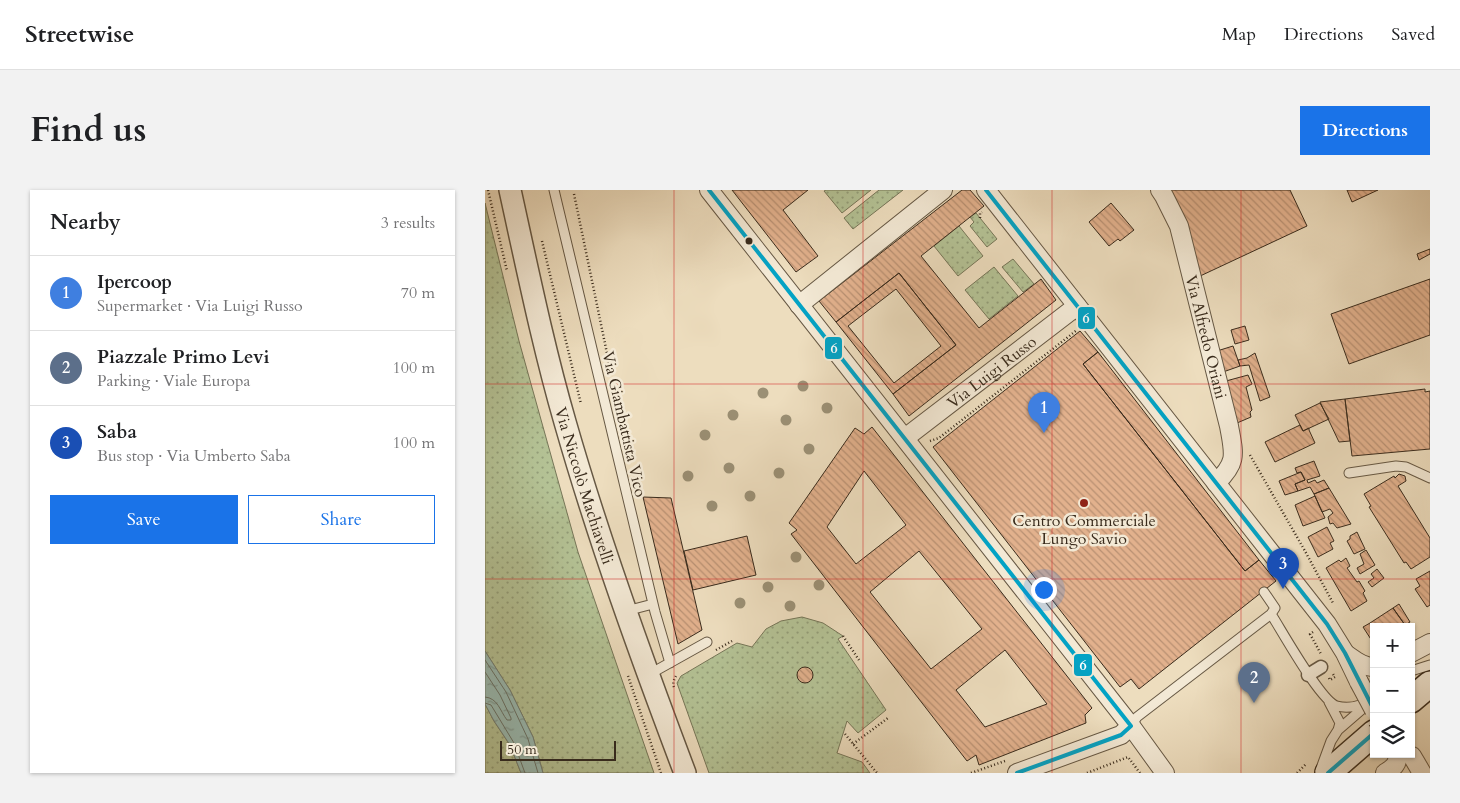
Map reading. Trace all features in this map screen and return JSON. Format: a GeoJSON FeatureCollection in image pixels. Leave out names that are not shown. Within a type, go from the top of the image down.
{"type":"FeatureCollection","features":[{"type":"Feature","properties":{"kind":"main road"},"geometry":{"type":"LineString","coordinates":[[1415,697],[1430,684]]}},
{"type":"Feature","properties":{"kind":"main road"},"geometry":{"type":"LineString","coordinates":[[1317,769],[1370,736]]}},
{"type":"Feature","properties":{"kind":"street","name":"Via Niccolò Machiavelli"},"geometry":{"type":"LineString","coordinates":[[510,190],[537,313],[564,420],[595,524],[647,675],[685,773]]}},
{"type":"Feature","properties":{"kind":"street"},"geometry":{"type":"LineString","coordinates":[[709,190],[1131,726],[1165,773]]}},
{"type":"Feature","properties":{"kind":"street"},"geometry":{"type":"LineString","coordinates":[[799,305],[943,190]]}},
{"type":"Feature","properties":{"kind":"street"},"geometry":{"type":"LineString","coordinates":[[986,190],[1327,624],[1345,653],[1370,703]]}},
{"type":"Feature","properties":{"kind":"street","name":"Via Alfredo Oriani"},"geometry":{"type":"LineString","coordinates":[[1160,190],[1179,226],[1229,426],[1233,456],[1232,464],[1217,483]]}},
{"type":"Feature","properties":{"kind":"street","name":"Via Luigi Russo"},"geometry":{"type":"LineString","coordinates":[[905,438],[1077,306]]}},
{"type":"Feature","properties":{"kind":"street"},"geometry":{"type":"LineString","coordinates":[[1415,651],[1430,643]]}},
{"type":"Feature","properties":{"kind":"street"},"geometry":{"type":"LineString","coordinates":[[1345,653],[1362,665],[1370,667]]}},
{"type":"Feature","properties":{"kind":"street"},"geometry":{"type":"LineString","coordinates":[[1309,674],[1321,667]]}},
{"type":"Feature","properties":{"kind":"street"},"geometry":{"type":"LineString","coordinates":[[1014,766],[1121,735],[1131,726]]}},
{"type":"Feature","properties":{"kind":"street"},"geometry":{"type":"LineString","coordinates":[[1385,773],[1394,767],[1401,758]]}},
{"type":"Feature","properties":{"kind":"street"},"geometry":{"type":"LineString","coordinates":[[1407,758],[1422,773]]}},
{"type":"Feature","properties":{"kind":"lane","name":"Via Giambattista Vico"},"geometry":{"type":"LineString","coordinates":[[555,190],[653,604],[670,663]]}},
{"type":"Feature","properties":{"kind":"lane"},"geometry":{"type":"LineString","coordinates":[[1349,472],[1396,466],[1406,467],[1430,478]]}},
{"type":"Feature","properties":{"kind":"lane"},"geometry":{"type":"LineString","coordinates":[[1131,726],[1137,717],[1271,614],[1275,608],[1264,592]]}},
{"type":"Feature","properties":{"kind":"lane"},"geometry":{"type":"LineString","coordinates":[[625,612],[653,604]]}},
{"type":"Feature","properties":{"kind":"lane"},"geometry":{"type":"LineString","coordinates":[[1271,614],[1340,722],[1338,730]]}},
{"type":"Feature","properties":{"kind":"lane"},"geometry":{"type":"LineString","coordinates":[[647,675],[707,642]]}},
{"type":"Feature","properties":{"kind":"lane"},"geometry":{"type":"LineString","coordinates":[[1415,670],[1430,665]]}},
{"type":"Feature","properties":{"kind":"lane"},"geometry":{"type":"LineString","coordinates":[[1327,700],[1335,706],[1350,707],[1363,705],[1370,701]]}},
{"type":"Feature","properties":{"kind":"lane"},"geometry":{"type":"LineString","coordinates":[[1319,773],[1331,741],[1338,730],[1370,702]]}},
{"type":"Feature","properties":{"kind":"path"},"geometry":{"type":"LineString","coordinates":[[574,194],[610,364]]}},
{"type":"Feature","properties":{"kind":"path"},"geometry":{"type":"LineString","coordinates":[[980,218],[981,213]]}},
{"type":"Feature","properties":{"kind":"path"},"geometry":{"type":"LineString","coordinates":[[541,238],[582,410]]}},
{"type":"Feature","properties":{"kind":"path"},"geometry":{"type":"LineString","coordinates":[[928,446],[930,440],[939,438],[1082,326]]}},
{"type":"Feature","properties":{"kind":"path"},"geometry":{"type":"LineString","coordinates":[[1245,448],[1335,607]]}},
{"type":"Feature","properties":{"kind":"path"},"geometry":{"type":"LineString","coordinates":[[843,636],[859,660]]}},
{"type":"Feature","properties":{"kind":"path"},"geometry":{"type":"LineString","coordinates":[[676,694],[673,685],[678,672]]}},
{"type":"Feature","properties":{"kind":"path"},"geometry":{"type":"LineString","coordinates":[[853,744],[888,718]]}},
{"type":"Feature","properties":{"kind":"path"},"geometry":{"type":"LineString","coordinates":[[845,734],[877,773]]}},
{"type":"Feature","properties":{"kind":"path"},"geometry":{"type":"LineString","coordinates":[[1087,773],[1128,757],[1140,773]]}},
{"type":"Feature","properties":{"kind":"path"},"geometry":{"type":"LineString","coordinates":[[971,773],[1014,766]]}},
{"type":"Feature","properties":{"kind":"path"},"geometry":{"type":"LineString","coordinates":[[1297,773],[1317,769]]}},
{"type":"Feature","properties":{"kind":"green space"},"geometry":{"type":"Polygon","coordinates":[[[871,190],[842,213],[824,191],[871,190]]]}},
{"type":"Feature","properties":{"kind":"green space"},"geometry":{"type":"Polygon","coordinates":[[[879,190],[903,190],[853,229],[844,218],[879,190]]]}},
{"type":"Feature","properties":{"kind":"green space"},"geometry":{"type":"Polygon","coordinates":[[[485,203],[519,341],[578,552],[654,773],[543,773],[533,737],[510,690],[485,651],[485,203]]]}},
{"type":"Feature","properties":{"kind":"green space"},"geometry":{"type":"Polygon","coordinates":[[[976,213],[997,239],[987,247],[970,226],[974,222],[970,217],[976,213]]]}},
{"type":"Feature","properties":{"kind":"green space"},"geometry":{"type":"Polygon","coordinates":[[[959,226],[983,256],[958,276],[934,246],[959,226]]]}},
{"type":"Feature","properties":{"kind":"green space"},"geometry":{"type":"Polygon","coordinates":[[[1013,259],[1034,284],[1023,292],[1002,267],[1013,259]]]}},
{"type":"Feature","properties":{"kind":"green space"},"geometry":{"type":"Polygon","coordinates":[[[994,267],[1018,296],[989,319],[965,290],[994,267]]]}},
{"type":"Feature","properties":{"kind":"green space"},"geometry":{"type":"Polygon","coordinates":[[[802,617],[823,623],[843,636],[838,639],[886,710],[858,733],[847,721],[837,753],[862,762],[870,773],[709,773],[677,683],[681,676],[737,643],[752,647],[766,629],[781,621],[802,617]]]}},
{"type":"Feature","properties":{"kind":"green space"},"geometry":{"type":"Polygon","coordinates":[[[485,704],[510,745],[521,773],[485,773],[485,704]]]}},
{"type":"Feature","properties":{"kind":"water"},"geometry":{"type":"Polygon","coordinates":[[[485,651],[510,690],[533,737],[543,773],[521,773],[510,745],[485,704],[485,651]]]}},
{"type":"Feature","properties":{"kind":"building"},"geometry":{"type":"Polygon","coordinates":[[[732,190],[808,190],[783,210],[818,256],[796,272],[732,190]]]}},
{"type":"Feature","properties":{"kind":"building"},"geometry":{"type":"Polygon","coordinates":[[[962,190],[970,190],[984,206],[921,256],[979,328],[1041,279],[1056,300],[909,416],[893,394],[956,345],[899,273],[836,322],[819,301],[962,190]]]}},
{"type":"Feature","properties":{"kind":"building"},"geometry":{"type":"Polygon","coordinates":[[[1167,190],[1290,190],[1307,226],[1198,277],[1167,190]]]}},
{"type":"Feature","properties":{"kind":"building"},"geometry":{"type":"Polygon","coordinates":[[[1347,190],[1378,190],[1352,202],[1347,190]]]}},
{"type":"Feature","properties":{"kind":"building"},"geometry":{"type":"Polygon","coordinates":[[[1111,203],[1134,230],[1120,241],[1118,239],[1109,246],[1089,222],[1111,203]]]}},
{"type":"Feature","properties":{"kind":"building"},"geometry":{"type":"Polygon","coordinates":[[[1430,249],[1430,254],[1419,260],[1417,254],[1430,249]]]}},
{"type":"Feature","properties":{"kind":"building"},"geometry":{"type":"Polygon","coordinates":[[[899,273],[956,345],[893,394],[836,322],[899,273]],[[896,289],[848,326],[894,383],[941,346],[896,289]]]}},
{"type":"Feature","properties":{"kind":"building"},"geometry":{"type":"Polygon","coordinates":[[[1430,279],[1430,335],[1349,364],[1331,314],[1430,279]]]}},
{"type":"Feature","properties":{"kind":"building"},"geometry":{"type":"Polygon","coordinates":[[[1245,326],[1249,340],[1235,344],[1231,330],[1245,326]]]}},
{"type":"Feature","properties":{"kind":"building","name":"Centro Commerciale Lungo Savio"},"geometry":{"type":"Polygon","coordinates":[[[1080,331],[1098,352],[1083,364],[1245,571],[1259,560],[1276,581],[1139,689],[1131,679],[1120,687],[933,447],[1080,331]]]}},
{"type":"Feature","properties":{"kind":"building"},"geometry":{"type":"Polygon","coordinates":[[[1233,346],[1240,366],[1223,372],[1217,351],[1233,346]]]}},
{"type":"Feature","properties":{"kind":"building"},"geometry":{"type":"Polygon","coordinates":[[[1098,352],[1259,560],[1245,571],[1083,364],[1098,352]]]}},
{"type":"Feature","properties":{"kind":"building"},"geometry":{"type":"Polygon","coordinates":[[[1255,353],[1270,397],[1260,401],[1249,365],[1240,366],[1238,360],[1247,358],[1255,353]]]}},
{"type":"Feature","properties":{"kind":"building"},"geometry":{"type":"Polygon","coordinates":[[[1248,375],[1252,384],[1246,387],[1252,410],[1250,412],[1251,417],[1237,423],[1226,381],[1248,375]]]}},
{"type":"Feature","properties":{"kind":"building"},"geometry":{"type":"Polygon","coordinates":[[[1425,389],[1425,392],[1430,391],[1430,449],[1352,456],[1345,399],[1425,389]]]}},
{"type":"Feature","properties":{"kind":"building"},"geometry":{"type":"Polygon","coordinates":[[[1345,399],[1350,441],[1339,442],[1320,402],[1345,399]]]}},
{"type":"Feature","properties":{"kind":"building"},"geometry":{"type":"Polygon","coordinates":[[[1320,403],[1329,419],[1303,431],[1295,415],[1320,403]]]}},
{"type":"Feature","properties":{"kind":"building"},"geometry":{"type":"Polygon","coordinates":[[[1300,425],[1303,431],[1309,428],[1315,443],[1275,462],[1265,442],[1300,425]]]}},
{"type":"Feature","properties":{"kind":"building"},"geometry":{"type":"Polygon","coordinates":[[[872,427],[1092,708],[1085,715],[1086,723],[979,765],[976,755],[967,761],[791,534],[797,530],[789,523],[855,428],[864,434],[872,427]],[[864,471],[827,527],[856,564],[906,525],[864,471]],[[919,551],[870,592],[931,669],[982,629],[919,551]],[[1005,650],[956,690],[985,727],[1047,704],[1005,650]]]}},
{"type":"Feature","properties":{"kind":"building"},"geometry":{"type":"Polygon","coordinates":[[[1314,461],[1320,476],[1307,480],[1308,483],[1315,480],[1317,483],[1324,480],[1329,488],[1314,494],[1310,487],[1298,491],[1295,484],[1305,480],[1301,472],[1297,473],[1295,468],[1314,461]]]}},
{"type":"Feature","properties":{"kind":"building"},"geometry":{"type":"Polygon","coordinates":[[[1301,472],[1305,480],[1295,484],[1298,491],[1285,495],[1279,481],[1301,472]]]}},
{"type":"Feature","properties":{"kind":"building"},"geometry":{"type":"Polygon","coordinates":[[[1399,474],[1405,476],[1406,481],[1398,486],[1430,538],[1430,557],[1411,569],[1406,562],[1404,563],[1369,507],[1371,506],[1364,494],[1399,474]]]}},
{"type":"Feature","properties":{"kind":"building"},"geometry":{"type":"Polygon","coordinates":[[[1329,488],[1351,524],[1337,528],[1333,523],[1330,524],[1328,517],[1333,513],[1330,509],[1322,512],[1314,494],[1329,488]]]}},
{"type":"Feature","properties":{"kind":"building"},"geometry":{"type":"Polygon","coordinates":[[[1315,496],[1325,518],[1303,526],[1295,505],[1315,496]]]}},
{"type":"Feature","properties":{"kind":"building"},"geometry":{"type":"Polygon","coordinates":[[[643,497],[671,498],[702,630],[678,644],[643,497]]]}},
{"type":"Feature","properties":{"kind":"building"},"geometry":{"type":"Polygon","coordinates":[[[1327,527],[1334,541],[1330,543],[1333,549],[1318,557],[1308,537],[1327,527]]]}},
{"type":"Feature","properties":{"kind":"building"},"geometry":{"type":"Polygon","coordinates":[[[1357,532],[1365,549],[1354,554],[1347,541],[1350,539],[1350,536],[1357,532]]]}},
{"type":"Feature","properties":{"kind":"building"},"geometry":{"type":"Polygon","coordinates":[[[747,536],[756,575],[693,590],[684,551],[747,536]]]}},
{"type":"Feature","properties":{"kind":"building"},"geometry":{"type":"Polygon","coordinates":[[[1366,550],[1375,565],[1360,574],[1357,568],[1364,564],[1360,554],[1366,550]]]}},
{"type":"Feature","properties":{"kind":"building"},"geometry":{"type":"Polygon","coordinates":[[[1346,558],[1350,566],[1347,568],[1357,582],[1359,581],[1365,591],[1363,593],[1367,601],[1351,611],[1326,568],[1346,558]]]}},
{"type":"Feature","properties":{"kind":"building"},"geometry":{"type":"Polygon","coordinates":[[[1377,569],[1384,578],[1372,587],[1368,582],[1374,578],[1371,574],[1377,569]]]}},
{"type":"Feature","properties":{"kind":"building"},"geometry":{"type":"Polygon","coordinates":[[[1430,571],[1430,605],[1427,607],[1415,589],[1420,586],[1416,579],[1430,571]]]}},
{"type":"Feature","properties":{"kind":"building"},"geometry":{"type":"Polygon","coordinates":[[[1399,604],[1410,622],[1404,623],[1393,608],[1399,604]]]}},
{"type":"Feature","properties":{"kind":"building"},"geometry":{"type":"Polygon","coordinates":[[[1393,608],[1404,623],[1370,623],[1393,608]]]}},
{"type":"Feature","properties":{"kind":"building"},"geometry":{"type":"Polygon","coordinates":[[[1370,623],[1370,638],[1363,627],[1370,623]]]}},
{"type":"Feature","properties":{"kind":"building"},"geometry":{"type":"Polygon","coordinates":[[[805,667],[813,675],[805,683],[797,675],[805,667]]]}},
{"type":"Feature","properties":{"kind":"transit line","name":"6"},"geometry":{"type":"LineString","coordinates":[[709,190],[1131,726],[1121,735],[1017,773]]}},
{"type":"Feature","properties":{"kind":"transit line","name":"6"},"geometry":{"type":"LineString","coordinates":[[986,190],[1327,624],[1345,653],[1370,702]]}},
{"type":"Feature","properties":{"kind":"transit line","name":"6"},"geometry":{"type":"LineString","coordinates":[[1328,773],[1370,736]]}},
{"type":"Feature","properties":{"kind":"place","name":"Ipercoop"},"geometry":{"type":"Point","coordinates":[1044,433]}},
{"type":"Feature","properties":{"kind":"place","name":"Centro Commerciale Lungo Savio"},"geometry":{"type":"Point","coordinates":[1084,503]}},
{"type":"Feature","properties":{"kind":"place","name":"Saba"},"geometry":{"type":"Point","coordinates":[1283,589]}},
{"type":"Feature","properties":{"kind":"place","name":"Piazzale Primo Levi"},"geometry":{"type":"Point","coordinates":[1254,703]}}]}
